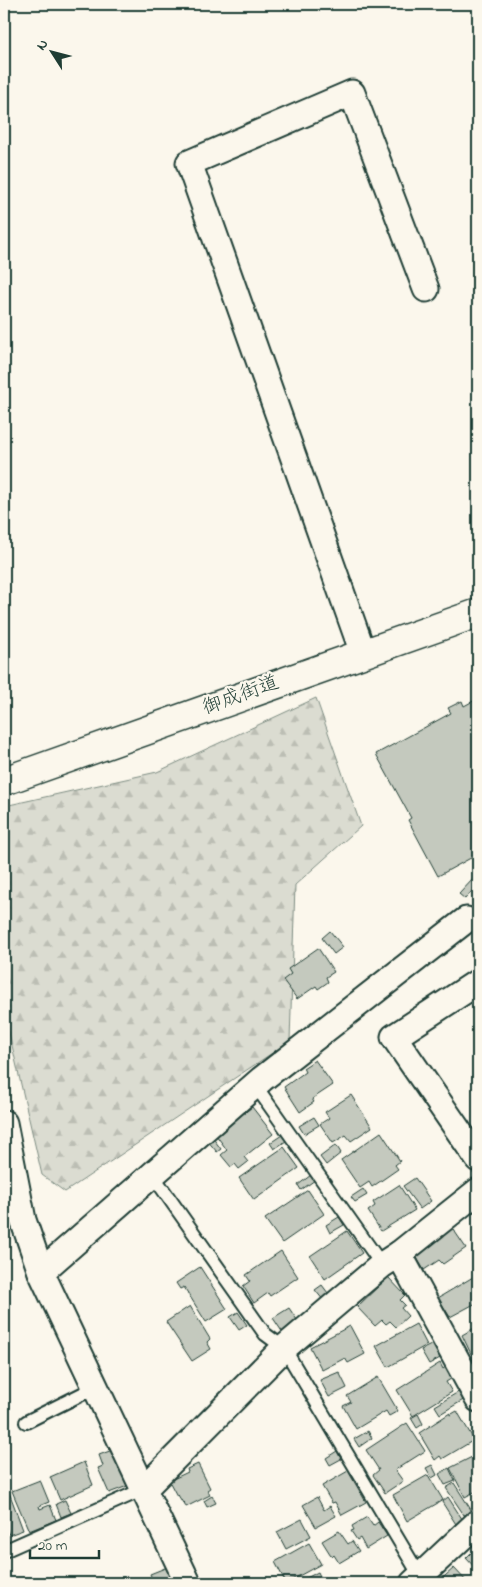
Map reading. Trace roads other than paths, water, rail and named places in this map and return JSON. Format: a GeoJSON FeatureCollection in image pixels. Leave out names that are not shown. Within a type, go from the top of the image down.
{"type":"FeatureCollection","features":[{"type":"Feature","properties":{"kind":"street"},"geometry":{"type":"LineString","coordinates":[[363,653],[189,163],[352,93],[426,289]]}},
{"type":"Feature","properties":{"kind":"street","name":"御成街道"},"geometry":{"type":"LineString","coordinates":[[4,781],[478,613]]}},
{"type":"Feature","properties":{"kind":"street"},"geometry":{"type":"LineString","coordinates":[[41,1272],[255,1085],[466,920]]}},
{"type":"Feature","properties":{"kind":"street"},"geometry":{"type":"LineString","coordinates":[[478,982],[394,1037],[478,1159]]}},
{"type":"Feature","properties":{"kind":"street"},"geometry":{"type":"LineString","coordinates":[[4,1125],[13,1223],[41,1272],[188,1583]]}},
{"type":"Feature","properties":{"kind":"street"},"geometry":{"type":"LineString","coordinates":[[144,1489],[284,1348],[391,1259],[478,1192]]}},
{"type":"Feature","properties":{"kind":"street"},"geometry":{"type":"LineString","coordinates":[[391,1259],[478,1400]]}},
{"type":"Feature","properties":{"kind":"street"},"geometry":{"type":"LineString","coordinates":[[417,1580],[478,1522]]}},
{"type":"Feature","properties":{"kind":"lane"},"geometry":{"type":"LineString","coordinates":[[255,1085],[391,1259]]}},
{"type":"Feature","properties":{"kind":"lane"},"geometry":{"type":"LineString","coordinates":[[152,1174],[265,1334],[284,1348],[417,1580]]}},
{"type":"Feature","properties":{"kind":"lane"},"geometry":{"type":"LineString","coordinates":[[26,1422],[96,1387]]}},
{"type":"Feature","properties":{"kind":"lane"},"geometry":{"type":"LineString","coordinates":[[4,1551],[144,1489]]}}]}
